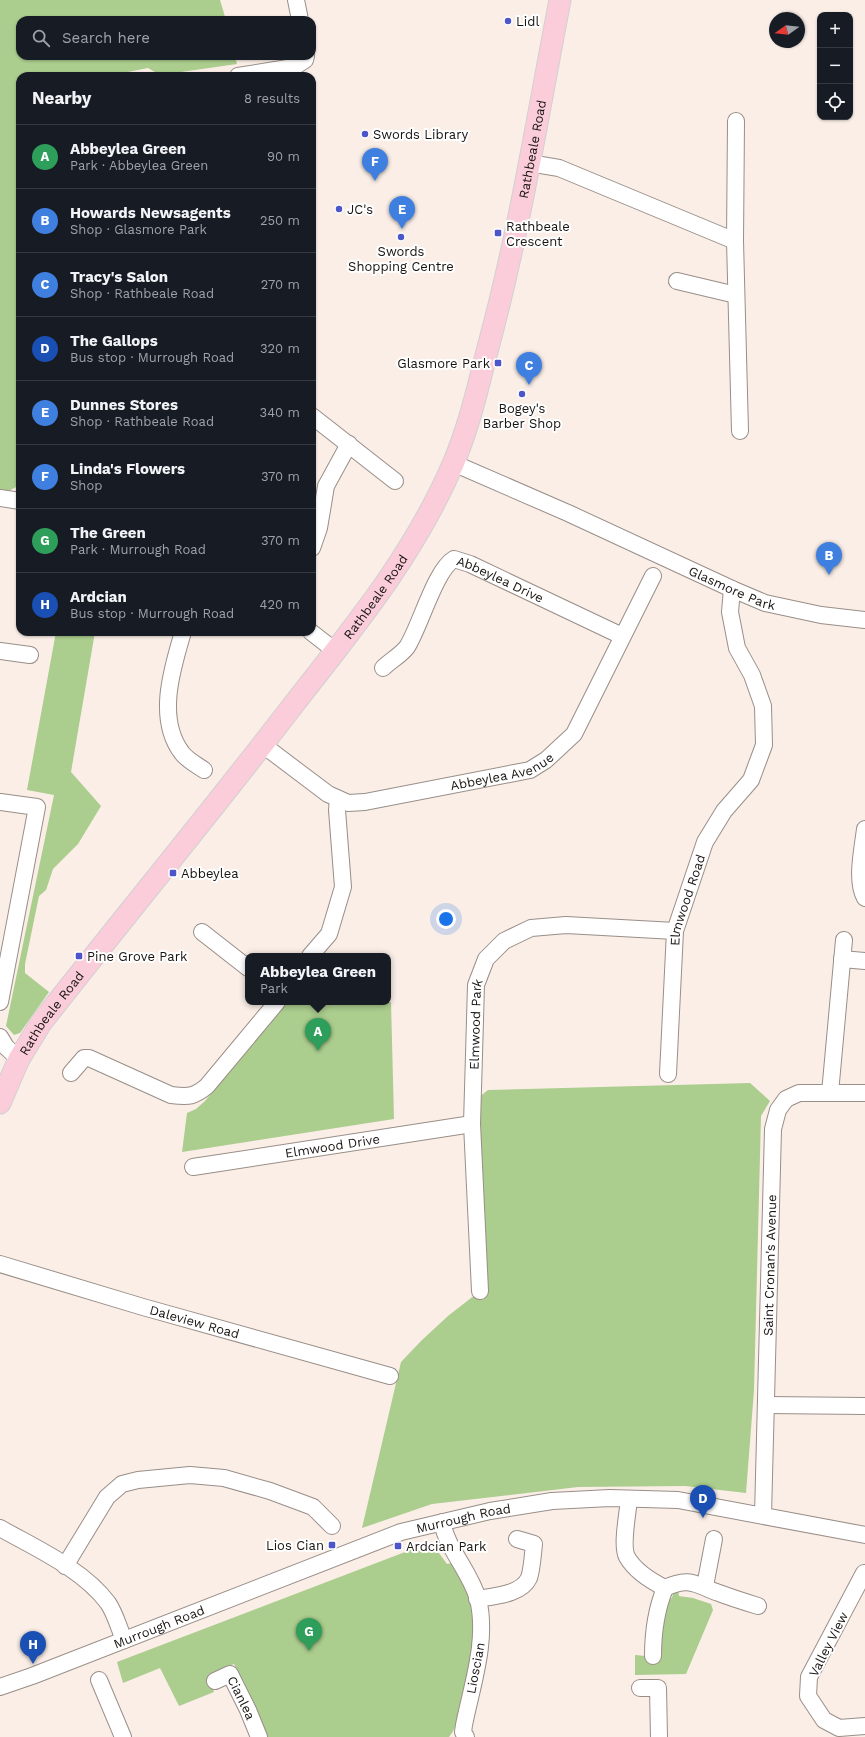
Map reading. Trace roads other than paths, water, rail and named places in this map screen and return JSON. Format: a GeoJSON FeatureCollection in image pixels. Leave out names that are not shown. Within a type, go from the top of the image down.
{"type":"FeatureCollection","features":[{"type":"Feature","properties":{"kind":"main road","name":"Rathbeale Road"},"geometry":{"type":"LineString","coordinates":[[0,1103],[19,1059],[41,1023],[337,650],[383,589],[434,506],[453,463],[468,422],[500,303],[521,212],[560,0]]}},
{"type":"Feature","properties":{"kind":"street"},"geometry":{"type":"LineString","coordinates":[[296,0],[299,16]]}},
{"type":"Feature","properties":{"kind":"street"},"geometry":{"type":"LineString","coordinates":[[263,72],[294,67],[305,60]]}},
{"type":"Feature","properties":{"kind":"street"},"geometry":{"type":"LineString","coordinates":[[736,121],[735,241],[740,431]]}},
{"type":"Feature","properties":{"kind":"street"},"geometry":{"type":"LineString","coordinates":[[529,163],[559,168],[735,241]]}},
{"type":"Feature","properties":{"kind":"street"},"geometry":{"type":"LineString","coordinates":[[677,281],[736,295]]}},
{"type":"Feature","properties":{"kind":"street"},"geometry":{"type":"LineString","coordinates":[[316,419],[395,481]]}},
{"type":"Feature","properties":{"kind":"street"},"geometry":{"type":"LineString","coordinates":[[316,537],[319,528],[326,486],[349,444]]}},
{"type":"Feature","properties":{"kind":"street","name":"Glasmore Park"},"geometry":{"type":"LineString","coordinates":[[453,463],[568,513],[732,589],[766,602],[821,615],[865,620]]}},
{"type":"Feature","properties":{"kind":"street"},"geometry":{"type":"LineString","coordinates":[[0,498],[16,500]]}},
{"type":"Feature","properties":{"kind":"street","name":"Abbeylea Drive"},"geometry":{"type":"LineString","coordinates":[[383,668],[406,648],[438,580],[449,562],[454,560],[470,564],[622,636]]}},
{"type":"Feature","properties":{"kind":"street","name":"Abbeylea Avenue"},"geometry":{"type":"LineString","coordinates":[[263,745],[328,794],[348,803],[365,802],[530,770],[550,756],[574,734],[622,636],[654,576]]}},
{"type":"Feature","properties":{"kind":"street","name":"Elmwood Road"},"geometry":{"type":"LineString","coordinates":[[668,1074],[675,931],[705,842],[724,811],[751,780],[764,745],[763,706],[752,675],[737,648],[730,612],[732,589]]}},
{"type":"Feature","properties":{"kind":"street"},"geometry":{"type":"LineString","coordinates":[[182,636],[171,670],[168,717],[171,736],[183,754],[204,770]]}},
{"type":"Feature","properties":{"kind":"street"},"geometry":{"type":"LineString","coordinates":[[316,636],[337,650]]}},
{"type":"Feature","properties":{"kind":"street"},"geometry":{"type":"LineString","coordinates":[[0,651],[30,655]]}},
{"type":"Feature","properties":{"kind":"street"},"geometry":{"type":"LineString","coordinates":[[313,953],[329,934],[343,887],[337,810],[338,799]]}},
{"type":"Feature","properties":{"kind":"street"},"geometry":{"type":"LineString","coordinates":[[0,802],[36,807],[0,1002]]}},
{"type":"Feature","properties":{"kind":"street"},"geometry":{"type":"LineString","coordinates":[[865,829],[860,875],[865,898]]}},
{"type":"Feature","properties":{"kind":"street","name":"Elmwood Park"},"geometry":{"type":"LineString","coordinates":[[480,1291],[472,1124],[476,985],[486,959],[504,941],[531,928],[566,925],[675,931]]}},
{"type":"Feature","properties":{"kind":"street"},"geometry":{"type":"LineString","coordinates":[[202,932],[245,966]]}},
{"type":"Feature","properties":{"kind":"street"},"geometry":{"type":"LineString","coordinates":[[830,1093],[844,940]]}},
{"type":"Feature","properties":{"kind":"street"},"geometry":{"type":"LineString","coordinates":[[842,959],[865,961]]}},
{"type":"Feature","properties":{"kind":"street"},"geometry":{"type":"LineString","coordinates":[[71,1073],[84,1058],[89,1058],[171,1095],[186,1096],[197,1094],[208,1086],[275,1005]]}},
{"type":"Feature","properties":{"kind":"street"},"geometry":{"type":"LineString","coordinates":[[0,1037],[6,1047],[19,1059]]}},
{"type":"Feature","properties":{"kind":"street","name":"Saint Cronan's Avenue"},"geometry":{"type":"LineString","coordinates":[[763,1515],[773,1129],[778,1110],[786,1099],[799,1093],[865,1093]]}},
{"type":"Feature","properties":{"kind":"street","name":"Elmwood Drive"},"geometry":{"type":"LineString","coordinates":[[192,1167],[472,1124]]}},
{"type":"Feature","properties":{"kind":"street","name":"Daleview Road"},"geometry":{"type":"LineString","coordinates":[[0,1264],[143,1307],[390,1376]]}},
{"type":"Feature","properties":{"kind":"street"},"geometry":{"type":"LineString","coordinates":[[766,1406],[865,1406]]}},
{"type":"Feature","properties":{"kind":"street"},"geometry":{"type":"LineString","coordinates":[[65,1566],[108,1497],[122,1484],[138,1480],[190,1476],[224,1478],[270,1491],[313,1507],[332,1526]]}},
{"type":"Feature","properties":{"kind":"street","name":"Murrough Road"},"geometry":{"type":"LineString","coordinates":[[0,1687],[32,1676],[401,1532],[490,1511],[552,1501],[610,1498],[678,1500],[865,1535]]}},
{"type":"Feature","properties":{"kind":"street"},"geometry":{"type":"LineString","coordinates":[[629,1499],[625,1544],[627,1556],[651,1581],[665,1588]]}},
{"type":"Feature","properties":{"kind":"street","name":"Lioscian"},"geometry":{"type":"LineString","coordinates":[[442,1522],[444,1532],[478,1599],[482,1635],[464,1725],[463,1732],[466,1737]]}},
{"type":"Feature","properties":{"kind":"street"},"geometry":{"type":"LineString","coordinates":[[0,1528],[65,1566],[91,1584],[108,1604],[124,1640]]}},
{"type":"Feature","properties":{"kind":"street"},"geometry":{"type":"LineString","coordinates":[[478,1599],[506,1593],[520,1587],[528,1578],[534,1544],[517,1539]]}},
{"type":"Feature","properties":{"kind":"street"},"geometry":{"type":"LineString","coordinates":[[706,1586],[714,1539]]}},
{"type":"Feature","properties":{"kind":"street","name":"Valley View"},"geometry":{"type":"LineString","coordinates":[[864,1574],[809,1677],[808,1696],[824,1720],[839,1728],[865,1726]]}},
{"type":"Feature","properties":{"kind":"street"},"geometry":{"type":"LineString","coordinates":[[653,1656],[653,1634],[656,1614],[665,1588],[677,1582],[694,1583],[706,1586],[716,1592],[758,1606]]}},
{"type":"Feature","properties":{"kind":"street","name":"Cianlea"},"geometry":{"type":"LineString","coordinates":[[215,1680],[230,1674],[248,1710],[258,1737]]}},
{"type":"Feature","properties":{"kind":"street"},"geometry":{"type":"LineString","coordinates":[[99,1680],[123,1737]]}},
{"type":"Feature","properties":{"kind":"street"},"geometry":{"type":"LineString","coordinates":[[640,1688],[658,1688],[659,1737]]}},
{"type":"Feature","properties":{"kind":"place","name":"Lidl"},"geometry":{"type":"Point","coordinates":[508,21]}},
{"type":"Feature","properties":{"kind":"place","name":"Swords Library"},"geometry":{"type":"Point","coordinates":[365,134]}},
{"type":"Feature","properties":{"kind":"place","name":"Linda's Flowers"},"geometry":{"type":"Point","coordinates":[375,181]}},
{"type":"Feature","properties":{"kind":"place","name":"JC's"},"geometry":{"type":"Point","coordinates":[339,209]}},
{"type":"Feature","properties":{"kind":"place","name":"Dunnes Stores"},"geometry":{"type":"Point","coordinates":[402,229]}},
{"type":"Feature","properties":{"kind":"place","name":"Rathbeale Crescent"},"geometry":{"type":"Point","coordinates":[498,233]}},
{"type":"Feature","properties":{"kind":"place","name":"Swords Shopping Centre"},"geometry":{"type":"Point","coordinates":[401,237]}},
{"type":"Feature","properties":{"kind":"place","name":"Glasmore Park"},"geometry":{"type":"Point","coordinates":[498,363]}},
{"type":"Feature","properties":{"kind":"place","name":"Tracy's Salon"},"geometry":{"type":"Point","coordinates":[529,385]}},
{"type":"Feature","properties":{"kind":"place","name":"Bogey's Barber Shop"},"geometry":{"type":"Point","coordinates":[522,394]}},
{"type":"Feature","properties":{"kind":"place","name":"Howards Newsagents"},"geometry":{"type":"Point","coordinates":[829,575]}},
{"type":"Feature","properties":{"kind":"place","name":"Abbeylea"},"geometry":{"type":"Point","coordinates":[173,873]}},
{"type":"Feature","properties":{"kind":"place","name":"Pine Grove Park"},"geometry":{"type":"Point","coordinates":[79,956]}},
{"type":"Feature","properties":{"kind":"place","name":"Abbeylea Green"},"geometry":{"type":"Point","coordinates":[318,1051]}},
{"type":"Feature","properties":{"kind":"place","name":"The Gallops"},"geometry":{"type":"Point","coordinates":[703,1518]}},
{"type":"Feature","properties":{"kind":"place","name":"Lios Cian"},"geometry":{"type":"Point","coordinates":[332,1545]}},
{"type":"Feature","properties":{"kind":"place","name":"Ardcian Park"},"geometry":{"type":"Point","coordinates":[398,1546]}},
{"type":"Feature","properties":{"kind":"place","name":"The Green"},"geometry":{"type":"Point","coordinates":[309,1651]}},
{"type":"Feature","properties":{"kind":"place","name":"Ardcian"},"geometry":{"type":"Point","coordinates":[33,1664]}}]}
